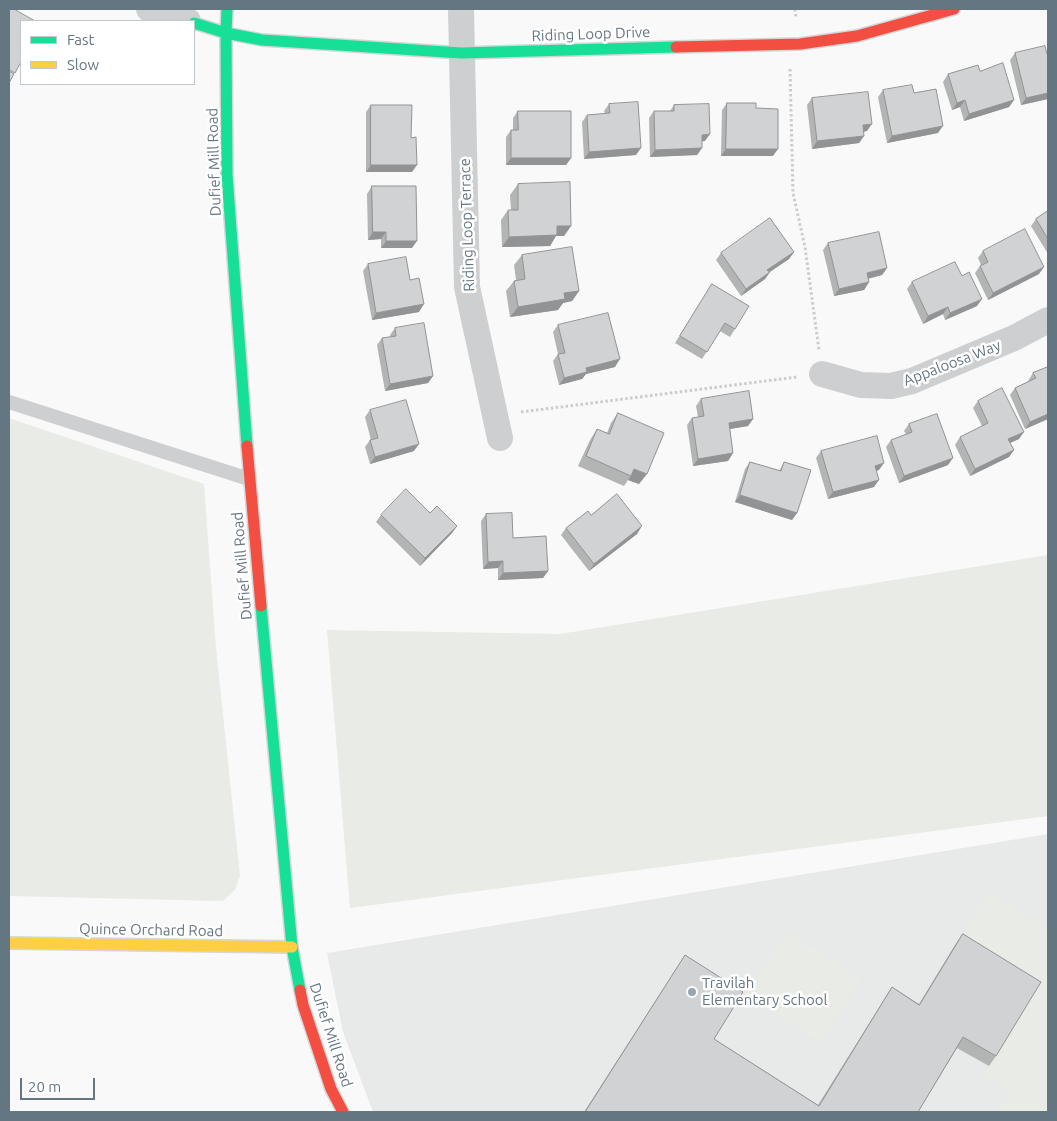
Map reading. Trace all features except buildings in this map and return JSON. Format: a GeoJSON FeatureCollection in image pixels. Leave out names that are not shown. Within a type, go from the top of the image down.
{"type":"FeatureCollection","features":[{"type":"Feature","properties":{"kind":"main road","name":"Dufief Mill Road"},"geometry":{"type":"LineString","coordinates":[[227,9],[227,175],[249,479],[292,947],[303,1005],[331,1089],[343,1112]]}},
{"type":"Feature","properties":{"kind":"main road","name":"Riding Loop Drive"},"geometry":{"type":"LineString","coordinates":[[195,23],[226,33],[262,40],[462,53],[800,44],[857,36],[954,9]]}},
{"type":"Feature","properties":{"kind":"main road","name":"Quince Orchard Road"},"geometry":{"type":"LineString","coordinates":[[9,943],[292,947]]}},
{"type":"Feature","properties":{"kind":"street"},"geometry":{"type":"LineString","coordinates":[[149,9],[185,20]]}},
{"type":"Feature","properties":{"kind":"street","name":"Riding Loop Terrace"},"geometry":{"type":"LineString","coordinates":[[461,9],[467,287],[498,426]]}},
{"type":"Feature","properties":{"kind":"street","name":"Appaloosa Way"},"geometry":{"type":"LineString","coordinates":[[822,374],[862,385],[891,386],[912,380],[1014,338],[1048,320]]}},
{"type":"Feature","properties":{"kind":"lane"},"geometry":{"type":"LineString","coordinates":[[9,402],[249,479]]}},
{"type":"Feature","properties":{"kind":"path"},"geometry":{"type":"LineString","coordinates":[[498,426],[822,374],[805,247],[793,193],[789,44]]}},
{"type":"Feature","properties":{"kind":"shaded area"},"geometry":{"type":"Polygon","coordinates":[[[9,418],[204,484],[216,648],[240,876],[235,890],[223,901],[9,896],[9,418]]]}},
{"type":"Feature","properties":{"kind":"shaded area"},"geometry":{"type":"Polygon","coordinates":[[[1048,555],[1048,816],[350,908],[327,630],[560,634],[1048,555]]]}},
{"type":"Feature","properties":{"kind":"shaded area","name":"Travilah Elementary School"},"geometry":{"type":"Polygon","coordinates":[[[1048,834],[1048,1112],[373,1112],[343,1032],[327,953],[1048,834]]]}},
{"type":"Feature","properties":{"kind":"shaded area"},"geometry":{"type":"Polygon","coordinates":[[[989,892],[1048,930],[1048,1112],[999,1112],[1011,1091],[983,1075],[1034,992],[955,945],[989,892]]]}},
{"type":"Feature","properties":{"kind":"shaded area"},"geometry":{"type":"Polygon","coordinates":[[[787,931],[862,979],[821,1043],[746,995],[787,931]]]}},
{"type":"Feature","properties":{"kind":"traffic: fast"},"geometry":{"type":"LineString","coordinates":[[227,9],[227,175],[247,446]]}},
{"type":"Feature","properties":{"kind":"traffic: fast"},"geometry":{"type":"LineString","coordinates":[[195,23],[226,33],[262,40],[461,53],[676,47]]}},
{"type":"Feature","properties":{"kind":"traffic: fast"},"geometry":{"type":"LineString","coordinates":[[261,606],[292,947],[300,990]]}},
{"type":"Feature","properties":{"kind":"traffic: slow"},"geometry":{"type":"LineString","coordinates":[[9,943],[292,947]]}},
{"type":"Feature","properties":{"kind":"traffic: jam"},"geometry":{"type":"LineString","coordinates":[[676,47],[800,44],[857,36],[954,9]]}},
{"type":"Feature","properties":{"kind":"traffic: jam"},"geometry":{"type":"LineString","coordinates":[[247,446],[261,606]]}},
{"type":"Feature","properties":{"kind":"traffic: jam"},"geometry":{"type":"LineString","coordinates":[[300,990],[303,1005],[331,1089],[343,1112]]}},
{"type":"Feature","properties":{"kind":"place","name":"Travilah Elementary School"},"geometry":{"type":"Point","coordinates":[692,992]}}]}
